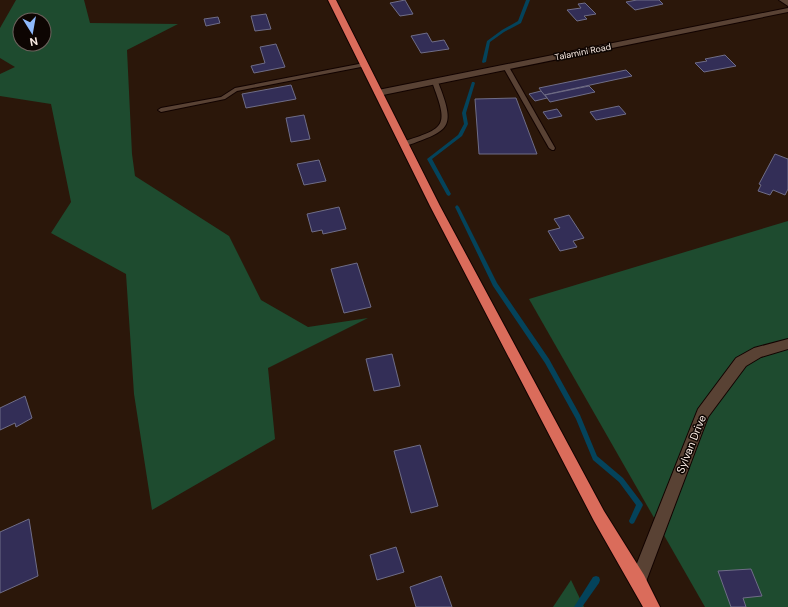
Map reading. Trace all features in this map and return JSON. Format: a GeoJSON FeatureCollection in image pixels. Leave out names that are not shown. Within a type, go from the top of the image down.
{"type":"FeatureCollection","features":[{"type":"Feature","properties":{"kind":"highway"},"geometry":{"type":"LineString","coordinates":[[332,0],[404,144],[599,516],[652,607]]}},
{"type":"Feature","properties":{"kind":"street"},"geometry":{"type":"LineString","coordinates":[[782,0],[788,4]]}},
{"type":"Feature","properties":{"kind":"street","name":"Talamini Road"},"geometry":{"type":"LineString","coordinates":[[378,93],[788,10]]}},
{"type":"Feature","properties":{"kind":"street","name":"Sylvan Drive"},"geometry":{"type":"LineString","coordinates":[[638,581],[703,413],[741,362],[758,352],[788,344]]}},
{"type":"Feature","properties":{"kind":"lane"},"geometry":{"type":"LineString","coordinates":[[161,110],[223,98],[235,90],[364,65]]}},
{"type":"Feature","properties":{"kind":"lane"},"geometry":{"type":"LineString","coordinates":[[506,67],[552,148]]}},
{"type":"Feature","properties":{"kind":"lane"},"geometry":{"type":"LineString","coordinates":[[404,144],[436,132],[446,122],[443,102],[435,82]]}},
{"type":"Feature","properties":{"kind":"green space"},"geometry":{"type":"Polygon","coordinates":[[[16,0],[84,0],[90,23],[178,24],[127,50],[132,154],[135,176],[229,236],[261,300],[308,327],[368,318],[268,368],[275,439],[152,510],[134,394],[126,274],[51,233],[71,202],[51,104],[0,96],[0,74],[15,67],[0,58],[0,28],[16,0]]]}},
{"type":"Feature","properties":{"kind":"green space"},"geometry":{"type":"Polygon","coordinates":[[[788,221],[788,607],[705,607],[529,299],[788,221]]]}},
{"type":"Feature","properties":{"kind":"green space"},"geometry":{"type":"Polygon","coordinates":[[[571,580],[584,607],[553,607],[571,580]]]}},
{"type":"Feature","properties":{"kind":"building"},"geometry":{"type":"Polygon","coordinates":[[[405,0],[413,14],[400,16],[390,3],[405,0]]]}},
{"type":"Feature","properties":{"kind":"building"},"geometry":{"type":"Polygon","coordinates":[[[637,0],[659,0],[663,4],[635,10],[626,2],[637,0]]]}},
{"type":"Feature","properties":{"kind":"building"},"geometry":{"type":"Polygon","coordinates":[[[585,3],[596,14],[584,16],[587,19],[577,21],[567,10],[581,8],[578,4],[585,3]]]}},
{"type":"Feature","properties":{"kind":"building"},"geometry":{"type":"Polygon","coordinates":[[[266,14],[271,29],[255,31],[251,16],[266,14]]]}},
{"type":"Feature","properties":{"kind":"building"},"geometry":{"type":"Polygon","coordinates":[[[218,17],[220,23],[206,26],[204,19],[218,17]]]}},
{"type":"Feature","properties":{"kind":"building"},"geometry":{"type":"Polygon","coordinates":[[[427,33],[432,42],[444,40],[449,49],[421,53],[411,36],[427,33]]]}},
{"type":"Feature","properties":{"kind":"building"},"geometry":{"type":"Polygon","coordinates":[[[276,44],[285,67],[254,73],[251,66],[265,63],[260,47],[276,44]]]}},
{"type":"Feature","properties":{"kind":"building"},"geometry":{"type":"Polygon","coordinates":[[[725,55],[736,66],[704,72],[695,63],[707,61],[705,59],[725,55]]]}},
{"type":"Feature","properties":{"kind":"building"},"geometry":{"type":"Polygon","coordinates":[[[626,70],[632,76],[544,95],[539,88],[626,70]]]}},
{"type":"Feature","properties":{"kind":"building"},"geometry":{"type":"Polygon","coordinates":[[[291,85],[296,99],[246,108],[242,94],[291,85]]]}},
{"type":"Feature","properties":{"kind":"building"},"geometry":{"type":"Polygon","coordinates":[[[589,86],[595,92],[550,102],[545,95],[589,86]]]}},
{"type":"Feature","properties":{"kind":"building"},"geometry":{"type":"Polygon","coordinates":[[[541,91],[547,98],[535,101],[529,94],[541,91]]]}},
{"type":"Feature","properties":{"kind":"building"},"geometry":{"type":"Polygon","coordinates":[[[516,98],[537,154],[479,154],[475,99],[516,98]]]}},
{"type":"Feature","properties":{"kind":"building"},"geometry":{"type":"Polygon","coordinates":[[[619,106],[626,114],[596,120],[590,112],[619,106]]]}},
{"type":"Feature","properties":{"kind":"building"},"geometry":{"type":"Polygon","coordinates":[[[557,109],[562,116],[548,119],[543,112],[557,109]]]}},
{"type":"Feature","properties":{"kind":"building"},"geometry":{"type":"Polygon","coordinates":[[[304,115],[310,139],[291,142],[286,118],[304,115]]]}},
{"type":"Feature","properties":{"kind":"building"},"geometry":{"type":"Polygon","coordinates":[[[775,154],[788,159],[788,189],[785,195],[773,190],[770,195],[758,191],[761,185],[759,184],[775,154]]]}},
{"type":"Feature","properties":{"kind":"building"},"geometry":{"type":"Polygon","coordinates":[[[319,160],[326,181],[304,185],[297,164],[319,160]]]}},
{"type":"Feature","properties":{"kind":"building"},"geometry":{"type":"Polygon","coordinates":[[[339,207],[346,229],[323,234],[322,230],[312,232],[307,214],[339,207]]]}},
{"type":"Feature","properties":{"kind":"building"},"geometry":{"type":"Polygon","coordinates":[[[569,215],[584,238],[573,241],[577,247],[560,251],[548,231],[560,228],[554,219],[569,215]]]}},
{"type":"Feature","properties":{"kind":"building"},"geometry":{"type":"Polygon","coordinates":[[[357,263],[371,307],[344,313],[331,269],[357,263]]]}},
{"type":"Feature","properties":{"kind":"building"},"geometry":{"type":"Polygon","coordinates":[[[392,354],[400,386],[374,391],[366,359],[392,354]]]}},
{"type":"Feature","properties":{"kind":"building"},"geometry":{"type":"Polygon","coordinates":[[[25,396],[32,418],[16,427],[15,423],[0,430],[0,408],[25,396]]]}},
{"type":"Feature","properties":{"kind":"building"},"geometry":{"type":"Polygon","coordinates":[[[420,445],[438,506],[411,513],[394,451],[420,445]]]}},
{"type":"Feature","properties":{"kind":"building"},"geometry":{"type":"Polygon","coordinates":[[[29,519],[38,576],[0,593],[0,532],[29,519]]]}},
{"type":"Feature","properties":{"kind":"building"},"geometry":{"type":"Polygon","coordinates":[[[396,547],[404,572],[377,580],[370,555],[396,547]]]}},
{"type":"Feature","properties":{"kind":"building"},"geometry":{"type":"Polygon","coordinates":[[[751,569],[762,596],[743,598],[746,607],[731,607],[718,571],[751,569]]]}},
{"type":"Feature","properties":{"kind":"building"},"geometry":{"type":"Polygon","coordinates":[[[441,576],[452,607],[416,607],[410,587],[441,576]]]}},
{"type":"Feature","properties":{"kind":"waterway"},"geometry":{"type":"LineString","coordinates":[[484,62],[488,42],[503,31],[520,22],[528,0]]}},
{"type":"Feature","properties":{"kind":"waterway"},"geometry":{"type":"LineString","coordinates":[[449,194],[429,159],[460,136],[466,124],[464,113],[473,83]]}},
{"type":"Feature","properties":{"kind":"waterway"},"geometry":{"type":"LineString","coordinates":[[457,207],[495,284],[547,361],[578,417],[595,458],[621,480],[640,505],[632,521]]}},
{"type":"Feature","properties":{"kind":"waterway"},"geometry":{"type":"LineString","coordinates":[[578,607],[596,580]]}}]}
